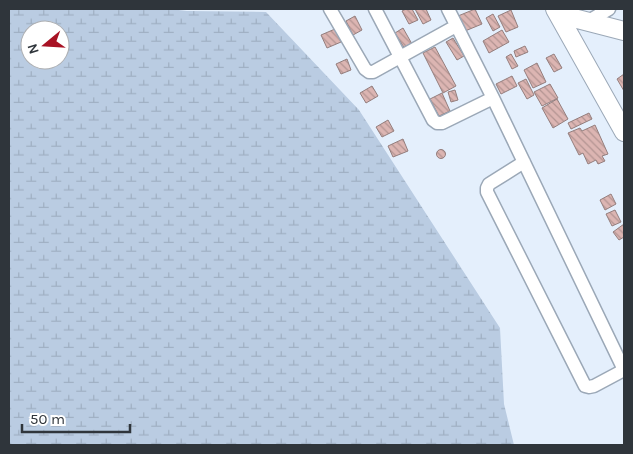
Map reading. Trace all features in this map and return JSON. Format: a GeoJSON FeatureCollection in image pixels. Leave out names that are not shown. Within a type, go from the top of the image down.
{"type":"FeatureCollection","features":[{"type":"Feature","properties":{"kind":"street"},"geometry":{"type":"LineString","coordinates":[[330,9],[365,69],[369,72],[373,72],[456,26]]}},
{"type":"Feature","properties":{"kind":"street"},"geometry":{"type":"LineString","coordinates":[[375,9],[433,120],[442,124],[493,98]]}},
{"type":"Feature","properties":{"kind":"street"},"geometry":{"type":"LineString","coordinates":[[448,9],[493,98],[524,162],[624,370],[589,388],[585,386],[487,192],[489,184],[524,162]]}},
{"type":"Feature","properties":{"kind":"street"},"geometry":{"type":"LineString","coordinates":[[587,22],[609,9]]}},
{"type":"Feature","properties":{"kind":"street"},"geometry":{"type":"LineString","coordinates":[[557,11],[587,22],[624,31]]}},
{"type":"Feature","properties":{"kind":"street"},"geometry":{"type":"LineString","coordinates":[[557,11],[624,132]]}},
{"type":"Feature","properties":{"kind":"green space"},"geometry":{"type":"Polygon","coordinates":[[[9,9],[170,9],[266,12],[359,110],[500,328],[504,404],[514,445],[9,445],[9,9]]]}},
{"type":"Feature","properties":{"kind":"building"},"geometry":{"type":"Polygon","coordinates":[[[412,9],[418,20],[409,24],[402,11],[412,9]]]}},
{"type":"Feature","properties":{"kind":"building"},"geometry":{"type":"Polygon","coordinates":[[[415,9],[426,9],[431,20],[423,24],[415,9]]]}},
{"type":"Feature","properties":{"kind":"building"},"geometry":{"type":"Polygon","coordinates":[[[475,9],[482,24],[465,31],[458,16],[475,9]]]}},
{"type":"Feature","properties":{"kind":"building"},"geometry":{"type":"Polygon","coordinates":[[[511,10],[518,27],[506,32],[498,16],[511,10]]]}},
{"type":"Feature","properties":{"kind":"building"},"geometry":{"type":"Polygon","coordinates":[[[493,14],[500,27],[493,31],[486,18],[493,14]]]}},
{"type":"Feature","properties":{"kind":"building"},"geometry":{"type":"Polygon","coordinates":[[[355,16],[362,30],[353,35],[346,21],[355,16]]]}},
{"type":"Feature","properties":{"kind":"building"},"geometry":{"type":"Polygon","coordinates":[[[403,28],[412,44],[405,49],[395,33],[403,28]]]}},
{"type":"Feature","properties":{"kind":"building"},"geometry":{"type":"Polygon","coordinates":[[[335,29],[341,42],[327,48],[321,35],[335,29]]]}},
{"type":"Feature","properties":{"kind":"building"},"geometry":{"type":"Polygon","coordinates":[[[502,30],[509,42],[489,53],[483,41],[502,30]]]}},
{"type":"Feature","properties":{"kind":"building"},"geometry":{"type":"Polygon","coordinates":[[[453,38],[464,56],[457,60],[446,42],[453,38]]]}},
{"type":"Feature","properties":{"kind":"building"},"geometry":{"type":"Polygon","coordinates":[[[525,46],[528,52],[516,57],[514,51],[525,46]]]}},
{"type":"Feature","properties":{"kind":"building"},"geometry":{"type":"Polygon","coordinates":[[[435,47],[456,86],[443,93],[423,53],[435,47]]]}},
{"type":"Feature","properties":{"kind":"building"},"geometry":{"type":"Polygon","coordinates":[[[511,54],[518,66],[512,69],[506,57],[511,54]]]}},
{"type":"Feature","properties":{"kind":"building"},"geometry":{"type":"Polygon","coordinates":[[[554,54],[562,68],[554,72],[546,58],[554,54]]]}},
{"type":"Feature","properties":{"kind":"building"},"geometry":{"type":"Polygon","coordinates":[[[347,59],[351,70],[341,74],[336,64],[347,59]]]}},
{"type":"Feature","properties":{"kind":"building"},"geometry":{"type":"Polygon","coordinates":[[[537,63],[546,82],[533,88],[524,70],[537,63]]]}},
{"type":"Feature","properties":{"kind":"building"},"geometry":{"type":"Polygon","coordinates":[[[624,74],[624,91],[617,79],[624,74]]]}},
{"type":"Feature","properties":{"kind":"building"},"geometry":{"type":"Polygon","coordinates":[[[512,76],[517,86],[501,94],[496,84],[512,76]]]}},
{"type":"Feature","properties":{"kind":"building"},"geometry":{"type":"Polygon","coordinates":[[[526,79],[534,95],[527,99],[518,83],[526,79]]]}},
{"type":"Feature","properties":{"kind":"building"},"geometry":{"type":"Polygon","coordinates":[[[550,84],[558,98],[542,106],[534,92],[550,84]]]}},
{"type":"Feature","properties":{"kind":"building"},"geometry":{"type":"Polygon","coordinates":[[[372,86],[378,96],[366,103],[360,93],[372,86]]]}},
{"type":"Feature","properties":{"kind":"building"},"geometry":{"type":"Polygon","coordinates":[[[455,90],[458,100],[451,102],[448,92],[455,90]]]}},
{"type":"Feature","properties":{"kind":"building"},"geometry":{"type":"Polygon","coordinates":[[[442,93],[450,111],[439,116],[430,99],[442,93]]]}},
{"type":"Feature","properties":{"kind":"building"},"geometry":{"type":"Polygon","coordinates":[[[557,99],[568,119],[553,128],[542,108],[557,99]]]}},
{"type":"Feature","properties":{"kind":"building"},"geometry":{"type":"Polygon","coordinates":[[[589,113],[592,119],[571,129],[568,123],[589,113]]]}},
{"type":"Feature","properties":{"kind":"building"},"geometry":{"type":"Polygon","coordinates":[[[388,120],[394,131],[382,137],[376,127],[388,120]]]}},
{"type":"Feature","properties":{"kind":"building"},"geometry":{"type":"Polygon","coordinates":[[[595,125],[608,154],[602,156],[605,161],[598,164],[596,160],[588,164],[583,153],[579,155],[568,133],[580,128],[582,131],[595,125]]]}},
{"type":"Feature","properties":{"kind":"building"},"geometry":{"type":"Polygon","coordinates":[[[403,139],[408,151],[393,157],[388,146],[403,139]]]}},
{"type":"Feature","properties":{"kind":"building"},"geometry":{"type":"Polygon","coordinates":[[[441,149],[446,154],[441,159],[436,154],[441,149]]]}},
{"type":"Feature","properties":{"kind":"building"},"geometry":{"type":"Polygon","coordinates":[[[611,194],[616,204],[605,210],[600,200],[611,194]]]}},
{"type":"Feature","properties":{"kind":"building"},"geometry":{"type":"Polygon","coordinates":[[[615,210],[621,222],[612,226],[606,214],[615,210]]]}},
{"type":"Feature","properties":{"kind":"building"},"geometry":{"type":"Polygon","coordinates":[[[624,224],[624,237],[619,240],[613,232],[624,224]]]}}]}
